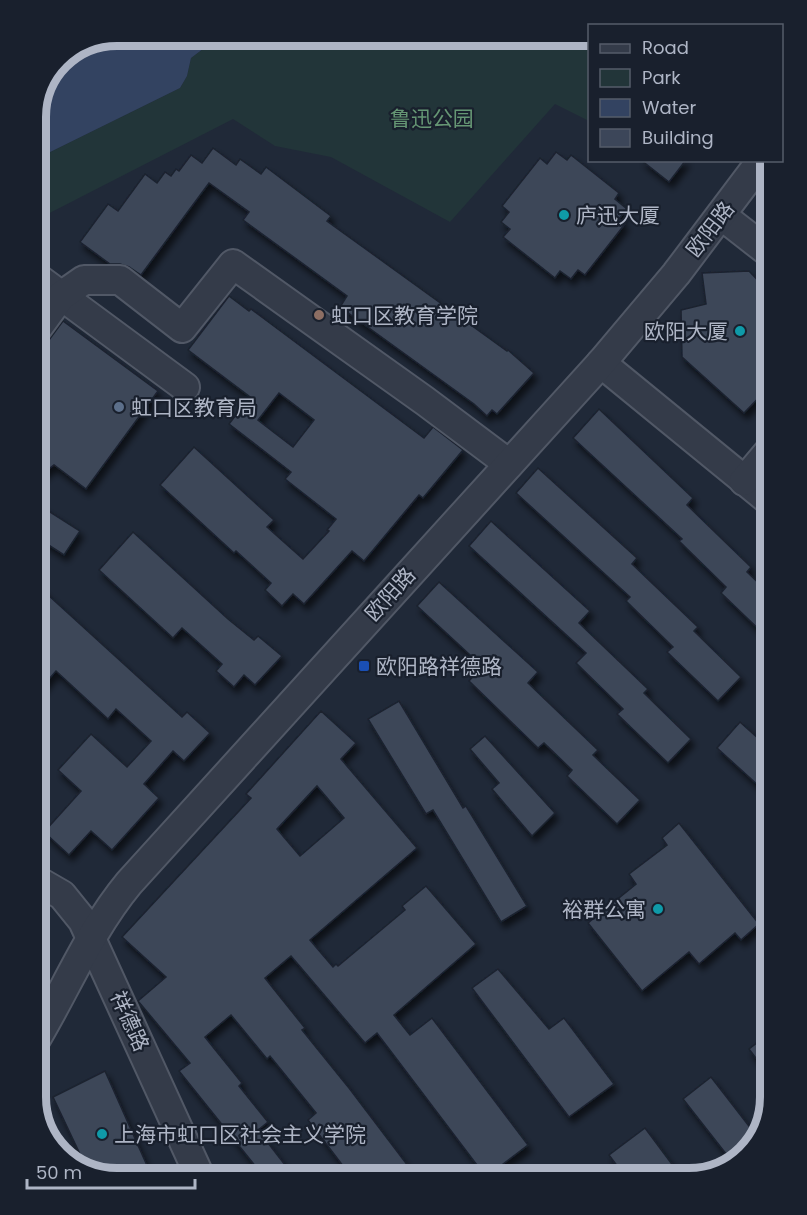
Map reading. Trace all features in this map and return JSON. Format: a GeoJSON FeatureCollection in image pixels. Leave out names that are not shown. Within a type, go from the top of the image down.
{"type":"FeatureCollection","features":[{"type":"Feature","properties":{"kind":"street","name":"欧阳路"},"geometry":{"type":"LineString","coordinates":[[46,1022],[91,937],[108,909],[129,883],[602,363],[676,274],[760,163]]}},
{"type":"Feature","properties":{"kind":"street"},"geometry":{"type":"LineString","coordinates":[[721,215],[760,245]]}},
{"type":"Feature","properties":{"kind":"street"},"geometry":{"type":"LineString","coordinates":[[47,316],[62,296],[84,280],[120,280],[182,328],[233,264],[509,464]]}},
{"type":"Feature","properties":{"kind":"street"},"geometry":{"type":"LineString","coordinates":[[47,285],[185,387]]}},
{"type":"Feature","properties":{"kind":"street"},"geometry":{"type":"LineString","coordinates":[[602,363],[760,493]]}},
{"type":"Feature","properties":{"kind":"street"},"geometry":{"type":"LineString","coordinates":[[744,481],[760,462]]}},
{"type":"Feature","properties":{"kind":"street","name":"祥德路"},"geometry":{"type":"LineString","coordinates":[[46,886],[62,895],[73,907],[91,937],[196,1168]]}},
{"type":"Feature","properties":{"kind":"green space","name":"鲁迅公园"},"geometry":{"type":"Polygon","coordinates":[[[207,46],[588,47],[588,120],[555,104],[450,222],[331,157],[275,146],[233,119],[47,214],[47,154],[180,88],[187,76],[191,58],[207,46]]]}},
{"type":"Feature","properties":{"kind":"water"},"geometry":{"type":"Polygon","coordinates":[[[118,46],[207,46],[191,58],[187,76],[180,88],[47,154],[49,99],[61,74],[82,56],[104,48],[118,46]]]}},
{"type":"Feature","properties":{"kind":"building"},"geometry":{"type":"Polygon","coordinates":[[[213,148],[236,165],[240,159],[261,174],[266,167],[331,216],[327,221],[508,350],[534,373],[497,414],[492,410],[487,416],[474,404],[340,307],[347,296],[243,220],[249,212],[209,183],[141,275],[129,267],[110,264],[80,242],[108,204],[118,211],[145,174],[157,183],[165,172],[171,176],[176,169],[179,171],[191,155],[202,163],[213,148]]]}},
{"type":"Feature","properties":{"kind":"building","name":"庐迅大厦"},"geometry":{"type":"Polygon","coordinates":[[[556,152],[567,160],[571,155],[619,193],[615,199],[627,209],[619,219],[625,224],[585,275],[578,270],[571,279],[560,271],[555,278],[503,237],[510,229],[501,222],[509,212],[502,206],[540,158],[547,164],[556,152]]]}},
{"type":"Feature","properties":{"kind":"building"},"geometry":{"type":"Polygon","coordinates":[[[644,162],[684,162],[669,182],[644,162]]]}},
{"type":"Feature","properties":{"kind":"building"},"geometry":{"type":"Polygon","coordinates":[[[749,271],[760,282],[760,396],[744,413],[682,357],[681,310],[706,304],[702,273],[749,271]]]}},
{"type":"Feature","properties":{"kind":"building"},"geometry":{"type":"Polygon","coordinates":[[[229,296],[249,311],[251,309],[424,438],[433,427],[463,450],[423,498],[419,495],[364,561],[352,551],[304,604],[293,594],[282,606],[265,590],[271,583],[236,551],[234,553],[160,485],[194,447],[274,520],[267,527],[303,559],[329,531],[327,530],[336,519],[285,479],[291,472],[229,424],[250,397],[188,350],[229,296]],[[279,393],[258,420],[293,447],[314,420],[279,393]]]}},
{"type":"Feature","properties":{"kind":"building","name":"虹口区教育局"},"geometry":{"type":"Polygon","coordinates":[[[63,321],[158,391],[86,489],[54,465],[47,471],[47,342],[63,321]]]}},
{"type":"Feature","properties":{"kind":"building"},"geometry":{"type":"Polygon","coordinates":[[[599,409],[693,498],[687,505],[751,567],[747,572],[760,584],[760,630],[721,593],[726,587],[679,541],[682,539],[573,438],[599,409]]]}},
{"type":"Feature","properties":{"kind":"building"},"geometry":{"type":"Polygon","coordinates":[[[538,468],[637,558],[632,564],[698,627],[694,631],[741,677],[718,701],[667,652],[673,647],[626,601],[630,597],[516,493],[538,468]]]}},
{"type":"Feature","properties":{"kind":"building"},"geometry":{"type":"Polygon","coordinates":[[[47,510],[80,531],[64,555],[47,544],[47,510]]]}},
{"type":"Feature","properties":{"kind":"building"},"geometry":{"type":"Polygon","coordinates":[[[491,521],[590,611],[579,623],[648,689],[644,693],[691,739],[668,763],[617,714],[623,709],[576,663],[586,653],[469,546],[491,521]]]}},
{"type":"Feature","properties":{"kind":"building"},"geometry":{"type":"Polygon","coordinates":[[[133,532],[228,619],[254,640],[258,636],[282,656],[255,685],[244,675],[234,687],[216,671],[222,664],[182,628],[173,638],[99,570],[133,532]]]}},
{"type":"Feature","properties":{"kind":"building"},"geometry":{"type":"Polygon","coordinates":[[[439,582],[538,672],[528,683],[598,750],[593,755],[640,800],[617,824],[567,776],[572,770],[544,743],[538,748],[469,681],[482,666],[417,606],[439,582]]]}},
{"type":"Feature","properties":{"kind":"building"},"geometry":{"type":"Polygon","coordinates":[[[47,594],[182,717],[187,712],[210,733],[184,761],[173,751],[144,784],[159,798],[112,850],[91,831],[69,855],[46,834],[46,829],[81,791],[58,770],[91,734],[127,767],[151,741],[116,709],[108,719],[56,671],[46,682],[47,594]]]}},
{"type":"Feature","properties":{"kind":"building"},"geometry":{"type":"Polygon","coordinates":[[[399,701],[463,808],[466,806],[527,906],[501,922],[433,810],[426,814],[368,719],[399,701]]]}},
{"type":"Feature","properties":{"kind":"building"},"geometry":{"type":"Polygon","coordinates":[[[321,711],[356,743],[341,759],[417,848],[310,940],[333,967],[336,964],[338,966],[405,910],[402,906],[426,886],[476,944],[394,1015],[410,1035],[432,1018],[528,1145],[498,1168],[479,1168],[377,1033],[365,1043],[291,956],[265,978],[305,1028],[302,1030],[410,1168],[345,1168],[308,1120],[316,1113],[270,1056],[267,1059],[231,1015],[205,1037],[242,1083],[239,1086],[268,1122],[258,1130],[287,1168],[255,1168],[179,1071],[190,1063],[138,1001],[166,977],[122,937],[251,798],[246,794],[321,711]],[[317,786],[277,829],[300,856],[344,818],[317,786]]]}},
{"type":"Feature","properties":{"kind":"building"},"geometry":{"type":"Polygon","coordinates":[[[740,722],[760,740],[760,787],[717,748],[740,722]]]}},
{"type":"Feature","properties":{"kind":"building"},"geometry":{"type":"Polygon","coordinates":[[[485,736],[555,813],[532,836],[492,789],[499,783],[470,749],[485,736]]]}},
{"type":"Feature","properties":{"kind":"building","name":"裕群公寓"},"geometry":{"type":"Polygon","coordinates":[[[679,823],[759,924],[741,940],[735,933],[699,964],[689,952],[642,991],[588,923],[636,884],[629,874],[667,845],[662,838],[679,823]]]}},
{"type":"Feature","properties":{"kind":"building"},"geometry":{"type":"Polygon","coordinates":[[[498,969],[549,1029],[564,1018],[614,1084],[569,1117],[472,988],[498,969]]]}},
{"type":"Feature","properties":{"kind":"building"},"geometry":{"type":"Polygon","coordinates":[[[760,1040],[760,1064],[749,1049],[760,1040]]]}},
{"type":"Feature","properties":{"kind":"building","name":"上海市虹口区社会主义学院"},"geometry":{"type":"Polygon","coordinates":[[[105,1071],[148,1168],[104,1167],[82,1159],[53,1097],[105,1071]]]}},
{"type":"Feature","properties":{"kind":"building"},"geometry":{"type":"Polygon","coordinates":[[[711,1077],[752,1130],[751,1133],[740,1148],[728,1157],[683,1099],[711,1077]]]}},
{"type":"Feature","properties":{"kind":"building"},"geometry":{"type":"Polygon","coordinates":[[[645,1128],[675,1168],[619,1168],[609,1155],[645,1128]]]}},
{"type":"Feature","properties":{"kind":"place","name":"庐迅大厦"},"geometry":{"type":"Point","coordinates":[564,215]}},
{"type":"Feature","properties":{"kind":"place","name":"虹口区教育学院"},"geometry":{"type":"Point","coordinates":[319,315]}},
{"type":"Feature","properties":{"kind":"place","name":"欧阳大厦"},"geometry":{"type":"Point","coordinates":[740,331]}},
{"type":"Feature","properties":{"kind":"place","name":"虹口区教育局"},"geometry":{"type":"Point","coordinates":[119,407]}},
{"type":"Feature","properties":{"kind":"place","name":"欧阳路祥德路"},"geometry":{"type":"Point","coordinates":[364,666]}},
{"type":"Feature","properties":{"kind":"place","name":"裕群公寓"},"geometry":{"type":"Point","coordinates":[658,909]}},
{"type":"Feature","properties":{"kind":"place","name":"上海市虹口区社会主义学院"},"geometry":{"type":"Point","coordinates":[102,1134]}}]}
